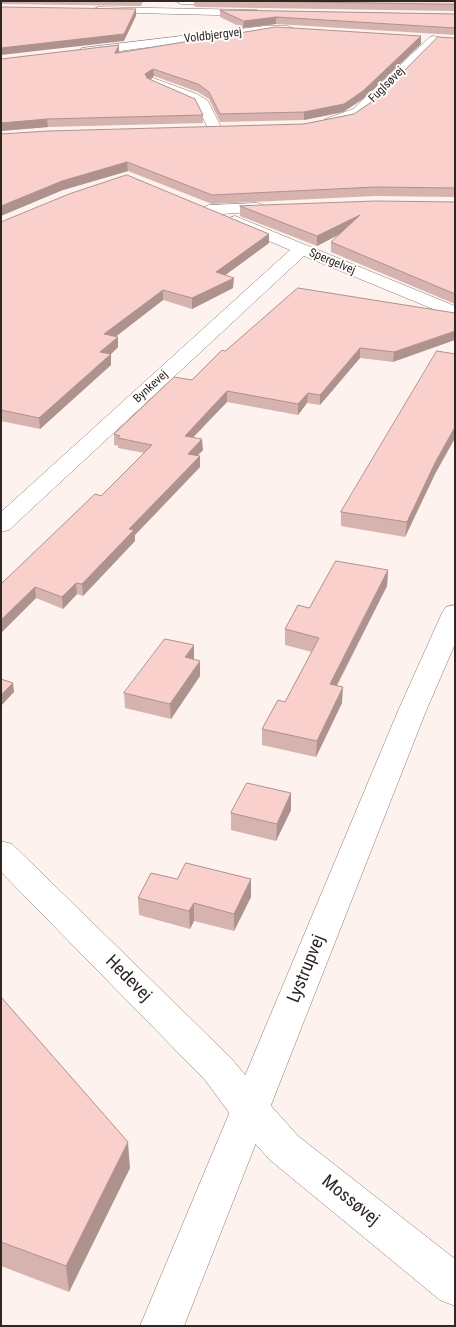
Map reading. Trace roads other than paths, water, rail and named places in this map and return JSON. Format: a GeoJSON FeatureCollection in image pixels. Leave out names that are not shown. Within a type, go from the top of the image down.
{"type":"FeatureCollection","features":[{"type":"Feature","properties":{"kind":"street"},"geometry":{"type":"LineString","coordinates":[[181,1],[257,2]]}},
{"type":"Feature","properties":{"kind":"street"},"geometry":{"type":"LineString","coordinates":[[91,8],[268,10]]}},
{"type":"Feature","properties":{"kind":"street","name":"Voldbjergvej"},"geometry":{"type":"LineString","coordinates":[[74,52],[264,29],[297,29]]}},
{"type":"Feature","properties":{"kind":"street"},"geometry":{"type":"LineString","coordinates":[[415,38],[448,39]]}},
{"type":"Feature","properties":{"kind":"street","name":"Fuglsøvej"},"geometry":{"type":"LineString","coordinates":[[313,124],[338,120],[358,112],[434,39]]}},
{"type":"Feature","properties":{"kind":"street"},"geometry":{"type":"LineString","coordinates":[[153,82],[192,97],[203,104],[210,129],[233,129]]}},
{"type":"Feature","properties":{"kind":"street","name":"Spergelvej"},"geometry":{"type":"LineString","coordinates":[[192,203],[455,313]]}},
{"type":"Feature","properties":{"kind":"street"},"geometry":{"type":"LineString","coordinates":[[209,210],[274,207]]}},
{"type":"Feature","properties":{"kind":"street","name":"Bynkevej"},"geometry":{"type":"LineString","coordinates":[[1,525],[301,250]]}},
{"type":"Feature","properties":{"kind":"street","name":"Lystrupvej"},"geometry":{"type":"LineString","coordinates":[[162,1326],[430,666],[455,613]]}},
{"type":"Feature","properties":{"kind":"street","name":"Hedevej"},"geometry":{"type":"LineString","coordinates":[[1,852],[218,1069],[250,1110]]}},
{"type":"Feature","properties":{"kind":"street","name":"Mossøvej"},"geometry":{"type":"LineString","coordinates":[[250,1110],[284,1148],[455,1286]]}}]}
